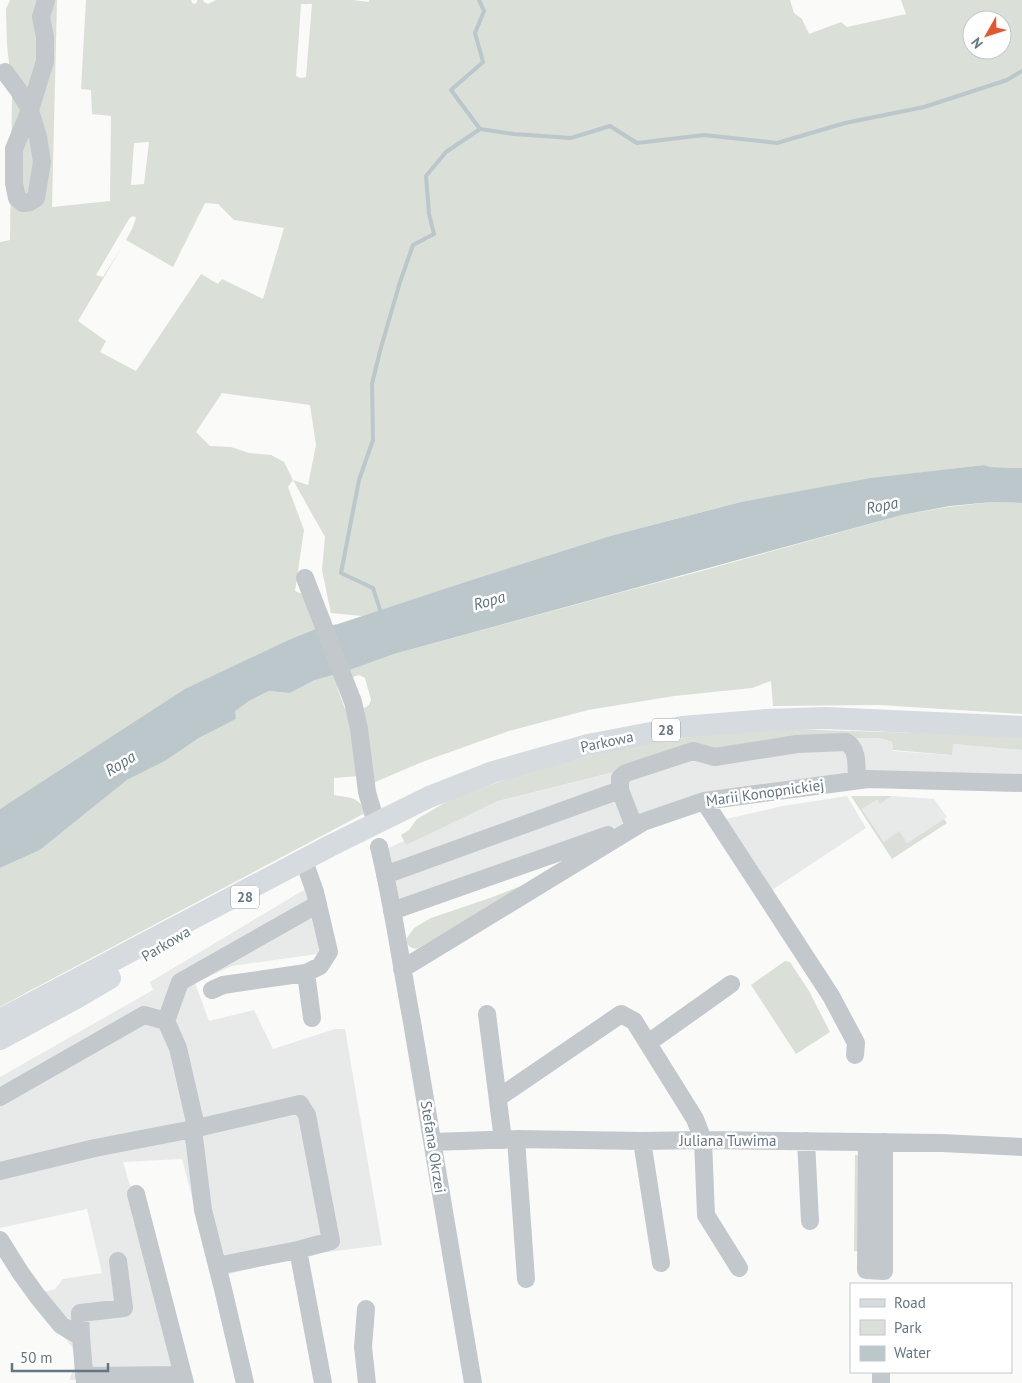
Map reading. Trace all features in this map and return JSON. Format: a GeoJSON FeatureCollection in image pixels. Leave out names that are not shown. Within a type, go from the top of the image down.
{"type":"FeatureCollection","features":[{"type":"Feature","properties":{"kind":"main road","name":"Parkowa"},"geometry":{"type":"LineString","coordinates":[[0,1020],[330,846],[429,797],[493,772],[588,745],[682,727],[758,720],[826,718],[1022,727]]}},
{"type":"Feature","properties":{"kind":"main road","name":"Parkowa"},"geometry":{"type":"LineString","coordinates":[[0,1039],[76,998],[330,846]]}},
{"type":"Feature","properties":{"kind":"street"},"geometry":{"type":"LineString","coordinates":[[5,72],[30,110],[45,61],[45,37],[41,17],[46,0]]}},
{"type":"Feature","properties":{"kind":"street"},"geometry":{"type":"LineString","coordinates":[[305,578],[353,702],[359,729],[367,792],[376,823]]}},
{"type":"Feature","properties":{"kind":"street"},"geometry":{"type":"LineString","coordinates":[[392,911],[638,824],[620,790],[620,778],[626,773],[693,752],[715,757],[797,744],[846,742],[851,745],[855,753],[857,780]]}},
{"type":"Feature","properties":{"kind":"street","name":"Marii Konopnickiej"},"geometry":{"type":"LineString","coordinates":[[402,969],[638,824],[704,801],[857,780],[1022,783]]}},
{"type":"Feature","properties":{"kind":"street"},"geometry":{"type":"LineString","coordinates":[[385,875],[620,790]]}},
{"type":"Feature","properties":{"kind":"street"},"geometry":{"type":"LineString","coordinates":[[704,801],[831,996],[856,1043],[855,1055]]}},
{"type":"Feature","properties":{"kind":"street","name":"Stefana Okrzei"},"geometry":{"type":"LineString","coordinates":[[379,847],[433,1142],[473,1383]]}},
{"type":"Feature","properties":{"kind":"street"},"geometry":{"type":"LineString","coordinates":[[212,990],[223,985],[306,973],[320,966],[329,952],[318,904],[304,861]]}},
{"type":"Feature","properties":{"kind":"street"},"geometry":{"type":"LineString","coordinates":[[245,1383],[203,1210],[193,1129],[195,1122],[178,1048],[166,1021],[180,982],[318,904]]}},
{"type":"Feature","properties":{"kind":"street"},"geometry":{"type":"LineString","coordinates":[[306,973],[312,1018]]}},
{"type":"Feature","properties":{"kind":"street"},"geometry":{"type":"LineString","coordinates":[[648,1043],[731,984]]}},
{"type":"Feature","properties":{"kind":"street"},"geometry":{"type":"LineString","coordinates":[[487,1014],[498,1098],[509,1139],[526,1279]]}},
{"type":"Feature","properties":{"kind":"street"},"geometry":{"type":"LineString","coordinates":[[498,1098],[621,1014],[634,1021],[695,1119],[703,1140],[706,1215],[739,1268]]}},
{"type":"Feature","properties":{"kind":"street"},"geometry":{"type":"LineString","coordinates":[[0,1097],[144,1015],[166,1021]]}},
{"type":"Feature","properties":{"kind":"street"},"geometry":{"type":"LineString","coordinates":[[0,1171],[95,1148],[193,1129],[300,1104],[307,1115],[331,1241],[298,1250],[217,1266]]}},
{"type":"Feature","properties":{"kind":"street","name":"Juliana Tuwima"},"geometry":{"type":"LineString","coordinates":[[433,1142],[509,1139],[642,1142],[703,1140],[942,1143],[1022,1147]]}},
{"type":"Feature","properties":{"kind":"street"},"geometry":{"type":"LineString","coordinates":[[806,1141],[810,1221]]}},
{"type":"Feature","properties":{"kind":"street"},"geometry":{"type":"LineString","coordinates":[[642,1142],[662,1263]]}},
{"type":"Feature","properties":{"kind":"street"},"geometry":{"type":"LineString","coordinates":[[867,1142],[866,1270],[884,1278],[884,1142]]}},
{"type":"Feature","properties":{"kind":"street"},"geometry":{"type":"LineString","coordinates":[[118,1261],[124,1308],[80,1313],[85,1380],[184,1379],[136,1194]]}},
{"type":"Feature","properties":{"kind":"street"},"geometry":{"type":"LineString","coordinates":[[0,1240],[20,1272],[55,1318],[81,1337]]}},
{"type":"Feature","properties":{"kind":"street"},"geometry":{"type":"LineString","coordinates":[[298,1250],[323,1383]]}},
{"type":"Feature","properties":{"kind":"street"},"geometry":{"type":"LineString","coordinates":[[366,1309],[363,1347],[367,1383]]}},
{"type":"Feature","properties":{"kind":"shaded area"},"geometry":{"type":"Polygon","coordinates":[[[880,738],[892,742],[893,751],[951,755],[953,744],[1022,750],[1022,781],[750,788],[393,913],[381,851],[404,841],[407,844],[498,801],[642,765],[823,739],[880,738]]]}},
{"type":"Feature","properties":{"kind":"shaded area"},"geometry":{"type":"Polygon","coordinates":[[[847,796],[866,828],[769,892],[722,820],[783,806],[847,796]]]}},
{"type":"Feature","properties":{"kind":"shaded area"},"geometry":{"type":"Polygon","coordinates":[[[892,796],[934,799],[947,817],[907,843],[884,842],[862,809],[877,800],[880,804],[892,796]]]}},
{"type":"Feature","properties":{"kind":"shaded area"},"geometry":{"type":"Polygon","coordinates":[[[307,888],[324,953],[232,966],[195,983],[209,1021],[254,1010],[273,1049],[335,1029],[345,1029],[382,1245],[306,1255],[213,1278],[182,1159],[123,1162],[180,1378],[69,1380],[75,1366],[75,1355],[72,1347],[33,1300],[40,1293],[55,1289],[63,1279],[102,1273],[87,1209],[0,1228],[0,1077],[153,990],[150,982],[307,888]]]}},
{"type":"Feature","properties":{"kind":"green space"},"geometry":{"type":"Polygon","coordinates":[[[10,0],[41,0],[41,44],[31,95],[10,72],[6,9],[10,0]]]}},
{"type":"Feature","properties":{"kind":"green space"},"geometry":{"type":"Polygon","coordinates":[[[50,0],[57,0],[52,207],[110,201],[111,116],[92,114],[91,90],[81,89],[86,0],[191,0],[195,4],[197,0],[203,0],[208,4],[216,0],[353,0],[369,2],[369,0],[790,0],[794,13],[802,19],[809,34],[841,22],[847,27],[906,14],[901,0],[1022,0],[1022,468],[989,467],[984,465],[875,478],[741,502],[610,536],[363,616],[331,613],[322,570],[325,537],[293,480],[288,487],[304,530],[295,591],[305,595],[318,628],[238,664],[0,809],[0,242],[10,240],[12,95],[32,130],[37,204],[35,111],[50,0]],[[301,4],[296,76],[300,78],[306,77],[312,4],[301,4]],[[149,142],[134,143],[131,185],[144,184],[149,142]],[[205,203],[173,267],[126,240],[136,218],[134,216],[131,217],[96,275],[103,277],[122,247],[78,321],[106,341],[100,352],[136,371],[201,274],[218,284],[222,279],[263,299],[284,228],[234,220],[218,204],[205,203]],[[222,393],[196,432],[210,446],[231,447],[249,453],[271,455],[284,462],[293,480],[308,485],[316,445],[310,405],[222,393]]]}},
{"type":"Feature","properties":{"kind":"green space"},"geometry":{"type":"Polygon","coordinates":[[[992,502],[1022,503],[1022,714],[879,705],[773,706],[771,681],[752,688],[674,696],[588,710],[509,731],[422,762],[373,783],[361,710],[369,705],[371,700],[365,678],[359,675],[353,677],[350,670],[394,654],[902,515],[992,502]]]}},
{"type":"Feature","properties":{"kind":"green space"},"geometry":{"type":"Polygon","coordinates":[[[337,673],[340,683],[337,687],[345,709],[351,713],[359,776],[334,778],[334,795],[357,801],[363,807],[365,813],[0,1007],[0,868],[40,850],[127,780],[165,761],[199,738],[236,719],[234,711],[249,701],[269,691],[290,693],[315,680],[337,673]]]}},
{"type":"Feature","properties":{"kind":"green space"},"geometry":{"type":"Polygon","coordinates":[[[784,729],[1022,736],[1022,750],[953,744],[952,755],[893,750],[892,742],[880,738],[823,739],[642,765],[498,801],[406,845],[401,835],[409,830],[417,819],[453,798],[524,773],[621,748],[711,734],[784,729]]]}},
{"type":"Feature","properties":{"kind":"green space"},"geometry":{"type":"Polygon","coordinates":[[[851,796],[892,796],[880,804],[877,800],[862,809],[884,842],[899,831],[907,843],[944,819],[947,823],[892,859],[851,796]]]}},
{"type":"Feature","properties":{"kind":"green space"},"geometry":{"type":"Polygon","coordinates":[[[526,884],[416,949],[410,947],[407,943],[407,938],[414,928],[431,918],[526,884]]]}},
{"type":"Feature","properties":{"kind":"green space"},"geometry":{"type":"Polygon","coordinates":[[[785,961],[790,962],[809,991],[830,1032],[796,1054],[751,985],[785,961]]]}},
{"type":"Feature","properties":{"kind":"green space"},"geometry":{"type":"Polygon","coordinates":[[[855,1155],[862,1155],[861,1252],[854,1251],[855,1155]]]}},
{"type":"Feature","properties":{"kind":"water","name":"Ropa"},"geometry":{"type":"Polygon","coordinates":[[[984,465],[990,467],[1022,468],[1022,503],[992,502],[950,506],[902,515],[394,654],[315,680],[290,693],[269,691],[249,701],[235,711],[236,719],[199,738],[165,761],[127,780],[40,850],[0,868],[0,809],[185,689],[286,641],[318,628],[338,624],[610,536],[741,502],[871,478],[984,465]]]}},
{"type":"Feature","properties":{"kind":"waterway"},"geometry":{"type":"LineString","coordinates":[[381,613],[373,588],[341,573],[359,480],[373,440],[372,384],[380,351],[413,245],[434,234],[429,214],[426,176],[446,152],[480,129],[451,90],[483,62],[475,33],[484,11],[479,0]]}},
{"type":"Feature","properties":{"kind":"waterway"},"geometry":{"type":"LineString","coordinates":[[480,129],[514,134],[571,138],[610,126],[637,143],[704,135],[777,143],[845,123],[924,107],[1007,80],[1022,71]]}}]}
